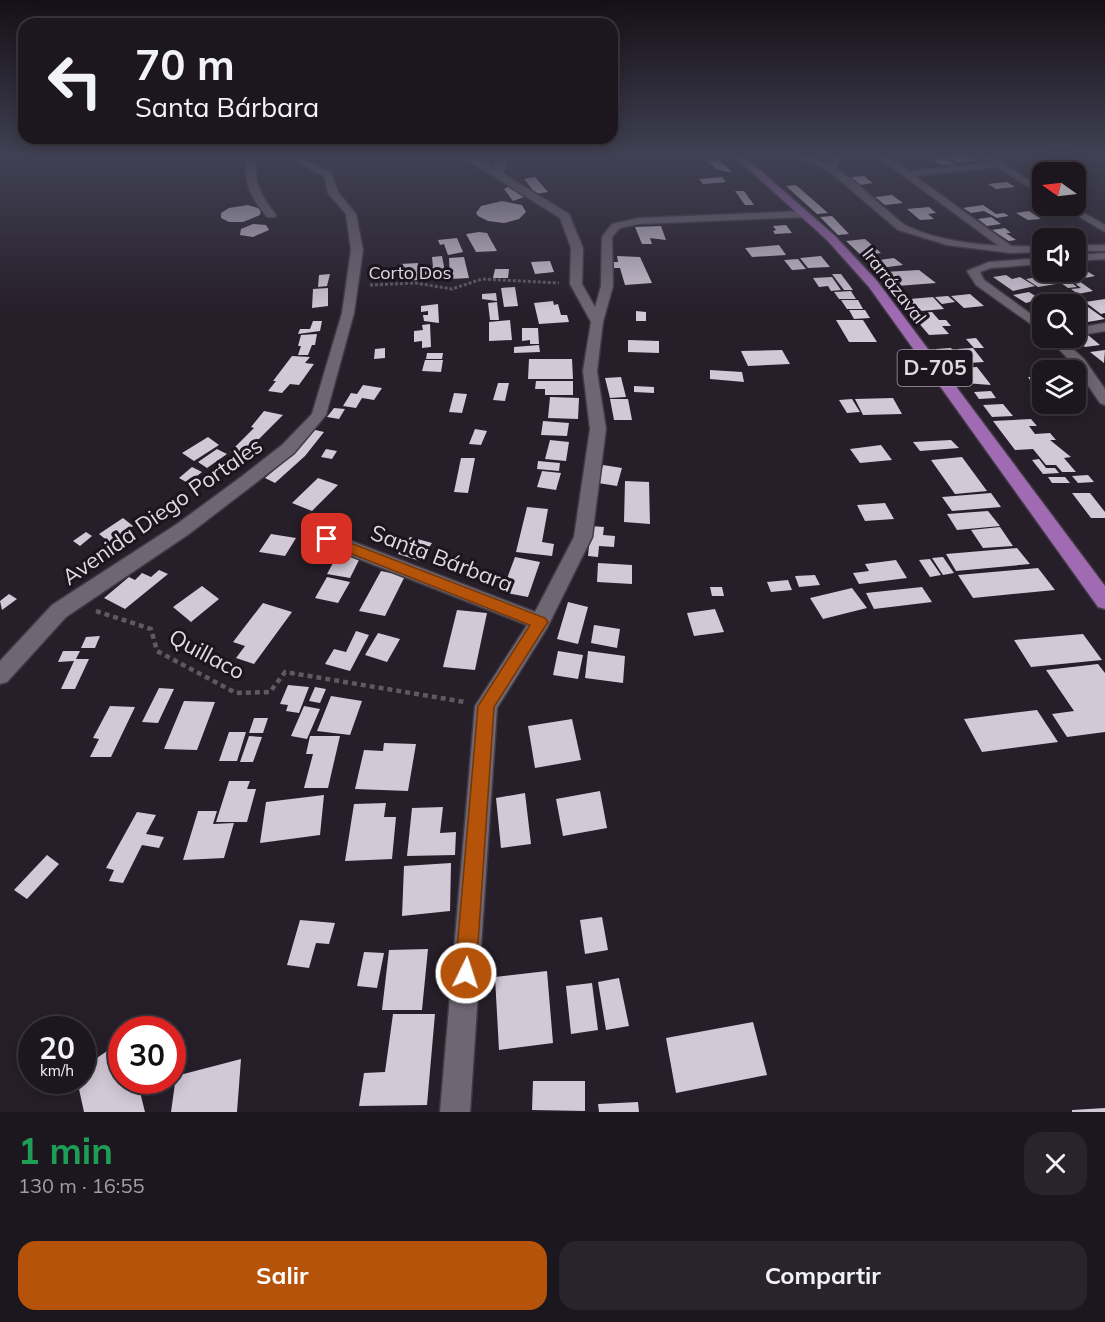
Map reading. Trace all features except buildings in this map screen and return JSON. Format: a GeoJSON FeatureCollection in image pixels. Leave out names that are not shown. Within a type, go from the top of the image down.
{"type":"FeatureCollection","features":[{"type":"Feature","properties":{"kind":"main road","name":"Irarrázaval"},"geometry":{"type":"LineString","coordinates":[[799,209],[845,252],[873,284],[1105,602]]}},
{"type":"Feature","properties":{"kind":"street"},"geometry":{"type":"LineString","coordinates":[[266,209],[271,215]]}},
{"type":"Feature","properties":{"kind":"street","name":"Avenida Diego Portales"},"geometry":{"type":"LineString","coordinates":[[0,675],[59,611],[183,529],[247,481],[288,449],[319,415],[348,314],[357,250],[351,214],[347,209]]}},
{"type":"Feature","properties":{"kind":"street"},"geometry":{"type":"LineString","coordinates":[[555,209],[565,216],[577,248],[576,284],[597,322]]}},
{"type":"Feature","properties":{"kind":"street"},"geometry":{"type":"LineString","coordinates":[[879,209],[902,228],[947,242],[1011,250],[1032,249]]}},
{"type":"Feature","properties":{"kind":"street"},"geometry":{"type":"LineString","coordinates":[[955,209],[1011,250]]}},
{"type":"Feature","properties":{"kind":"street"},"geometry":{"type":"LineString","coordinates":[[455,1112],[486,706],[540,622],[583,537],[598,429],[590,371],[597,322],[607,286],[607,237],[616,226],[639,221],[805,214]]}},
{"type":"Feature","properties":{"kind":"street"},"geometry":{"type":"LineString","coordinates":[[1083,216],[1105,229]]}},
{"type":"Feature","properties":{"kind":"street"},"geometry":{"type":"LineString","coordinates":[[1086,248],[1105,248]]}},
{"type":"Feature","properties":{"kind":"street"},"geometry":{"type":"LineString","coordinates":[[1086,257],[1105,256]]}},
{"type":"Feature","properties":{"kind":"street"},"geometry":{"type":"LineString","coordinates":[[1032,262],[989,265],[973,271],[980,282],[1032,321]]}},
{"type":"Feature","properties":{"kind":"street"},"geometry":{"type":"LineString","coordinates":[[1086,330],[1105,327]]}},
{"type":"Feature","properties":{"kind":"street"},"geometry":{"type":"LineString","coordinates":[[1064,348],[1079,362],[1105,400]]}},
{"type":"Feature","properties":{"kind":"street","name":"Santa Bárbara"},"geometry":{"type":"LineString","coordinates":[[327,539],[540,622]]}},
{"type":"Feature","properties":{"kind":"path","name":"Corto Dos"},"geometry":{"type":"LineString","coordinates":[[352,286],[415,284],[452,289],[482,279],[576,284]]}},
{"type":"Feature","properties":{"kind":"path","name":"Quillaco"},"geometry":{"type":"LineString","coordinates":[[59,611],[98,611],[151,629],[157,651],[236,693],[270,692],[285,672],[486,706]]}},
{"type":"Feature","properties":{"kind":"route"},"geometry":{"type":"LineString","coordinates":[[327,539],[540,622],[486,706],[466,973]]}}]}
